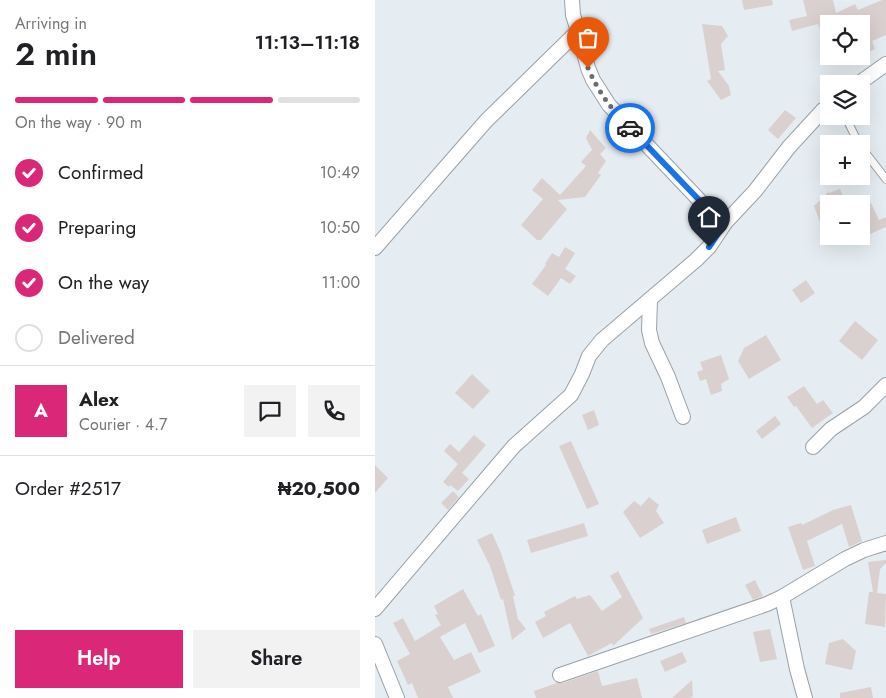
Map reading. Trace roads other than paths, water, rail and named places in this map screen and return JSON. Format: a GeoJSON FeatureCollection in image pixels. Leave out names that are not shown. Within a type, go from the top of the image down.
{"type":"FeatureCollection","features":[{"type":"Feature","properties":{"kind":"street"},"geometry":{"type":"LineString","coordinates":[[572,0],[573,15],[588,68],[593,80],[609,105],[702,203],[725,223]]}},
{"type":"Feature","properties":{"kind":"street"},"geometry":{"type":"LineString","coordinates":[[375,248],[486,121],[578,31]]}},
{"type":"Feature","properties":{"kind":"street"},"geometry":{"type":"LineString","coordinates":[[870,75],[886,64]]}},
{"type":"Feature","properties":{"kind":"street"},"geometry":{"type":"LineString","coordinates":[[375,609],[514,446],[571,395],[589,356],[602,340],[709,247],[725,223],[755,191],[789,147],[820,113]]}},
{"type":"Feature","properties":{"kind":"street"},"geometry":{"type":"LineString","coordinates":[[650,300],[649,330],[683,417]]}},
{"type":"Feature","properties":{"kind":"street"},"geometry":{"type":"LineString","coordinates":[[813,447],[831,429],[863,407],[886,384]]}},
{"type":"Feature","properties":{"kind":"street"},"geometry":{"type":"LineString","coordinates":[[560,676],[767,604],[845,559],[886,543]]}},
{"type":"Feature","properties":{"kind":"street"},"geometry":{"type":"LineString","coordinates":[[782,596],[805,698]]}},
{"type":"Feature","properties":{"kind":"street"},"geometry":{"type":"LineString","coordinates":[[375,644],[397,698]]}},
{"type":"Feature","properties":{"kind":"lane"},"geometry":{"type":"LineString","coordinates":[[870,158],[886,179]]}}]}
